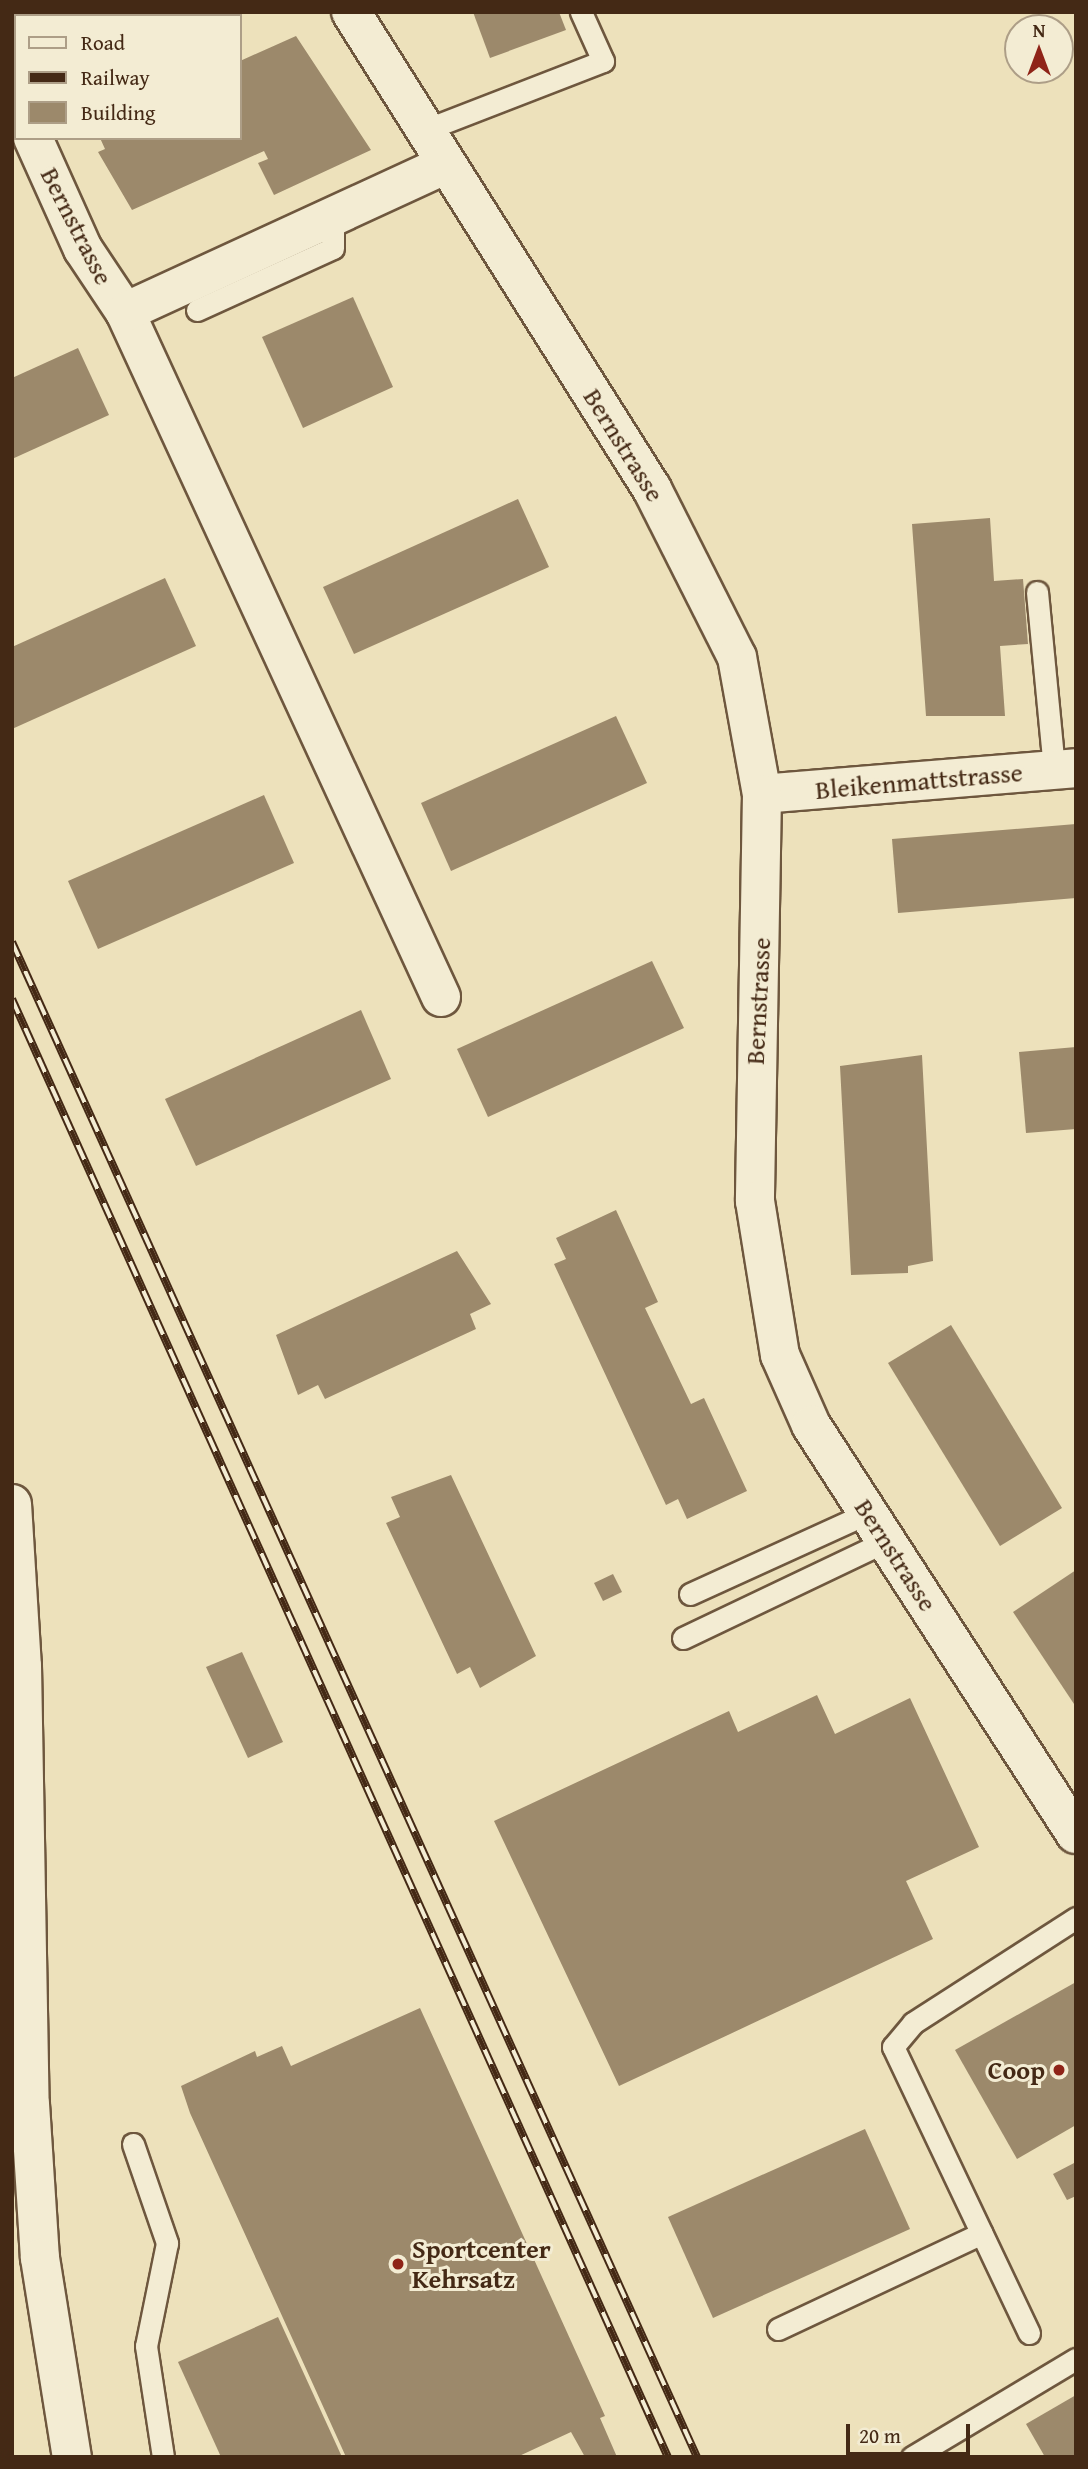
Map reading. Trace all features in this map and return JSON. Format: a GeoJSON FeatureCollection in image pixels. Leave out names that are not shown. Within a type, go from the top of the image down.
{"type":"FeatureCollection","features":[{"type":"Feature","properties":{"kind":"street","name":"Bernstrasse"},"geometry":{"type":"LineString","coordinates":[[351,12],[684,544],[737,657],[762,794],[754,1148],[759,1251],[780,1355],[811,1425],[1076,1834]]}},
{"type":"Feature","properties":{"kind":"street","name":"Bernstrasse"},"geometry":{"type":"LineString","coordinates":[[34,140],[83,249],[125,312],[440,997]]}},
{"type":"Feature","properties":{"kind":"street","name":"Bernstrasse"},"geometry":{"type":"LineString","coordinates":[[125,312],[447,164]]}},
{"type":"Feature","properties":{"kind":"street","name":"Bleikenmattstrasse"},"geometry":{"type":"LineString","coordinates":[[762,794],[1065,769]]}},
{"type":"Feature","properties":{"kind":"street"},"geometry":{"type":"LineString","coordinates":[[12,1504],[22,1666],[30,2104],[40,2258],[72,2457]]}},
{"type":"Feature","properties":{"kind":"lane"},"geometry":{"type":"LineString","coordinates":[[425,130],[603,61],[581,12]]}},
{"type":"Feature","properties":{"kind":"lane"},"geometry":{"type":"LineString","coordinates":[[197,310],[333,248],[333,217]]}},
{"type":"Feature","properties":{"kind":"lane"},"geometry":{"type":"LineString","coordinates":[[1037,592],[1065,769]]}},
{"type":"Feature","properties":{"kind":"lane"},"geometry":{"type":"LineString","coordinates":[[690,1594],[877,1527]]}},
{"type":"Feature","properties":{"kind":"lane"},"geometry":{"type":"LineString","coordinates":[[683,1638],[877,1527]]}},
{"type":"Feature","properties":{"kind":"lane"},"geometry":{"type":"LineString","coordinates":[[1029,2333],[893,2047],[913,2023],[1076,1918]]}},
{"type":"Feature","properties":{"kind":"lane"},"geometry":{"type":"LineString","coordinates":[[133,2144],[167,2243],[146,2346],[163,2457]]}},
{"type":"Feature","properties":{"kind":"lane"},"geometry":{"type":"LineString","coordinates":[[778,2329],[982,2233]]}},
{"type":"Feature","properties":{"kind":"lane"},"geometry":{"type":"LineString","coordinates":[[912,2457],[1076,2359]]}},
{"type":"Feature","properties":{"kind":"building"},"geometry":{"type":"Polygon","coordinates":[[[473,12],[559,12],[566,30],[490,58],[473,12]]]}},
{"type":"Feature","properties":{"kind":"building"},"geometry":{"type":"Polygon","coordinates":[[[296,36],[371,150],[274,195],[258,163],[268,159],[264,151],[132,210],[98,152],[105,149],[101,140],[242,140],[242,60],[296,36]]]}},
{"type":"Feature","properties":{"kind":"building"},"geometry":{"type":"Polygon","coordinates":[[[353,297],[393,387],[303,428],[262,337],[353,297]]]}},
{"type":"Feature","properties":{"kind":"building"},"geometry":{"type":"Polygon","coordinates":[[[78,348],[109,415],[12,459],[12,378],[78,348]]]}},
{"type":"Feature","properties":{"kind":"building"},"geometry":{"type":"Polygon","coordinates":[[[518,499],[549,567],[354,654],[323,587],[518,499]]]}},
{"type":"Feature","properties":{"kind":"building"},"geometry":{"type":"Polygon","coordinates":[[[990,518],[994,581],[1023,579],[1028,644],[1000,646],[1005,716],[926,716],[912,524],[990,518]]]}},
{"type":"Feature","properties":{"kind":"building"},"geometry":{"type":"Polygon","coordinates":[[[165,578],[196,646],[12,729],[12,647],[165,578]]]}},
{"type":"Feature","properties":{"kind":"building"},"geometry":{"type":"Polygon","coordinates":[[[616,716],[647,783],[451,871],[421,803],[616,716]]]}},
{"type":"Feature","properties":{"kind":"building"},"geometry":{"type":"Polygon","coordinates":[[[264,795],[294,863],[98,949],[68,881],[264,795]]]}},
{"type":"Feature","properties":{"kind":"building"},"geometry":{"type":"Polygon","coordinates":[[[1076,824],[1076,898],[898,913],[892,839],[1076,824]]]}},
{"type":"Feature","properties":{"kind":"building"},"geometry":{"type":"Polygon","coordinates":[[[652,961],[684,1028],[488,1117],[457,1049],[652,961]]]}},
{"type":"Feature","properties":{"kind":"building"},"geometry":{"type":"Polygon","coordinates":[[[361,1010],[391,1079],[196,1166],[165,1099],[361,1010]]]}},
{"type":"Feature","properties":{"kind":"building"},"geometry":{"type":"Polygon","coordinates":[[[1076,1047],[1076,1129],[1026,1133],[1019,1052],[1076,1047]]]}},
{"type":"Feature","properties":{"kind":"building"},"geometry":{"type":"Polygon","coordinates":[[[922,1055],[933,1261],[908,1266],[908,1273],[851,1275],[840,1066],[922,1055]]]}},
{"type":"Feature","properties":{"kind":"building"},"geometry":{"type":"Polygon","coordinates":[[[616,1210],[658,1302],[645,1308],[691,1404],[704,1398],[747,1491],[687,1519],[678,1499],[666,1505],[554,1264],[566,1259],[556,1238],[616,1210]]]}},
{"type":"Feature","properties":{"kind":"building"},"geometry":{"type":"Polygon","coordinates":[[[457,1251],[491,1304],[470,1314],[476,1329],[325,1399],[318,1385],[298,1395],[276,1335],[457,1251]]]}},
{"type":"Feature","properties":{"kind":"building"},"geometry":{"type":"Polygon","coordinates":[[[951,1325],[1062,1508],[1000,1546],[888,1363],[951,1325]]]}},
{"type":"Feature","properties":{"kind":"building"},"geometry":{"type":"Polygon","coordinates":[[[451,1475],[536,1656],[480,1688],[470,1667],[457,1674],[386,1523],[400,1517],[391,1497],[451,1475]]]}},
{"type":"Feature","properties":{"kind":"building"},"geometry":{"type":"Polygon","coordinates":[[[1076,1570],[1076,1707],[1013,1612],[1076,1570]]]}},
{"type":"Feature","properties":{"kind":"building"},"geometry":{"type":"Polygon","coordinates":[[[613,1574],[622,1592],[603,1601],[594,1583],[613,1574]]]}},
{"type":"Feature","properties":{"kind":"building"},"geometry":{"type":"Polygon","coordinates":[[[242,1652],[283,1742],[248,1758],[206,1667],[242,1652]]]}},
{"type":"Feature","properties":{"kind":"building"},"geometry":{"type":"Polygon","coordinates":[[[817,1695],[835,1734],[910,1698],[979,1847],[906,1881],[933,1939],[619,2086],[494,1821],[729,1711],[738,1732],[817,1695]]]}},
{"type":"Feature","properties":{"kind":"building"},"geometry":{"type":"Polygon","coordinates":[[[1076,1982],[1076,2125],[1017,2159],[955,2050],[1076,1982]]]}},
{"type":"Feature","properties":{"kind":"building"},"geometry":{"type":"Polygon","coordinates":[[[420,2008],[605,2416],[600,2418],[617,2457],[585,2457],[571,2432],[517,2457],[346,2457],[190,2113],[181,2086],[255,2051],[257,2057],[282,2046],[291,2066],[420,2008]]]}},
{"type":"Feature","properties":{"kind":"building"},"geometry":{"type":"Polygon","coordinates":[[[865,2129],[910,2229],[713,2318],[668,2217],[865,2129]]]}},
{"type":"Feature","properties":{"kind":"building"},"geometry":{"type":"Polygon","coordinates":[[[1076,2162],[1076,2196],[1067,2200],[1053,2174],[1076,2162]]]}},
{"type":"Feature","properties":{"kind":"building"},"geometry":{"type":"Polygon","coordinates":[[[278,2317],[342,2457],[221,2457],[178,2362],[278,2317]]]}},
{"type":"Feature","properties":{"kind":"building"},"geometry":{"type":"Polygon","coordinates":[[[1076,2395],[1076,2457],[1045,2457],[1026,2424],[1076,2395]]]}},
{"type":"Feature","properties":{"kind":"railway"},"geometry":{"type":"LineString","coordinates":[[12,942],[697,2457]]}},
{"type":"Feature","properties":{"kind":"railway"},"geometry":{"type":"LineString","coordinates":[[12,999],[668,2457]]}},
{"type":"Feature","properties":{"kind":"place","name":"Coop"},"geometry":{"type":"Point","coordinates":[1059,2070]}},
{"type":"Feature","properties":{"kind":"place","name":"Sportcenter Kehrsatz"},"geometry":{"type":"Point","coordinates":[398,2264]}}]}
